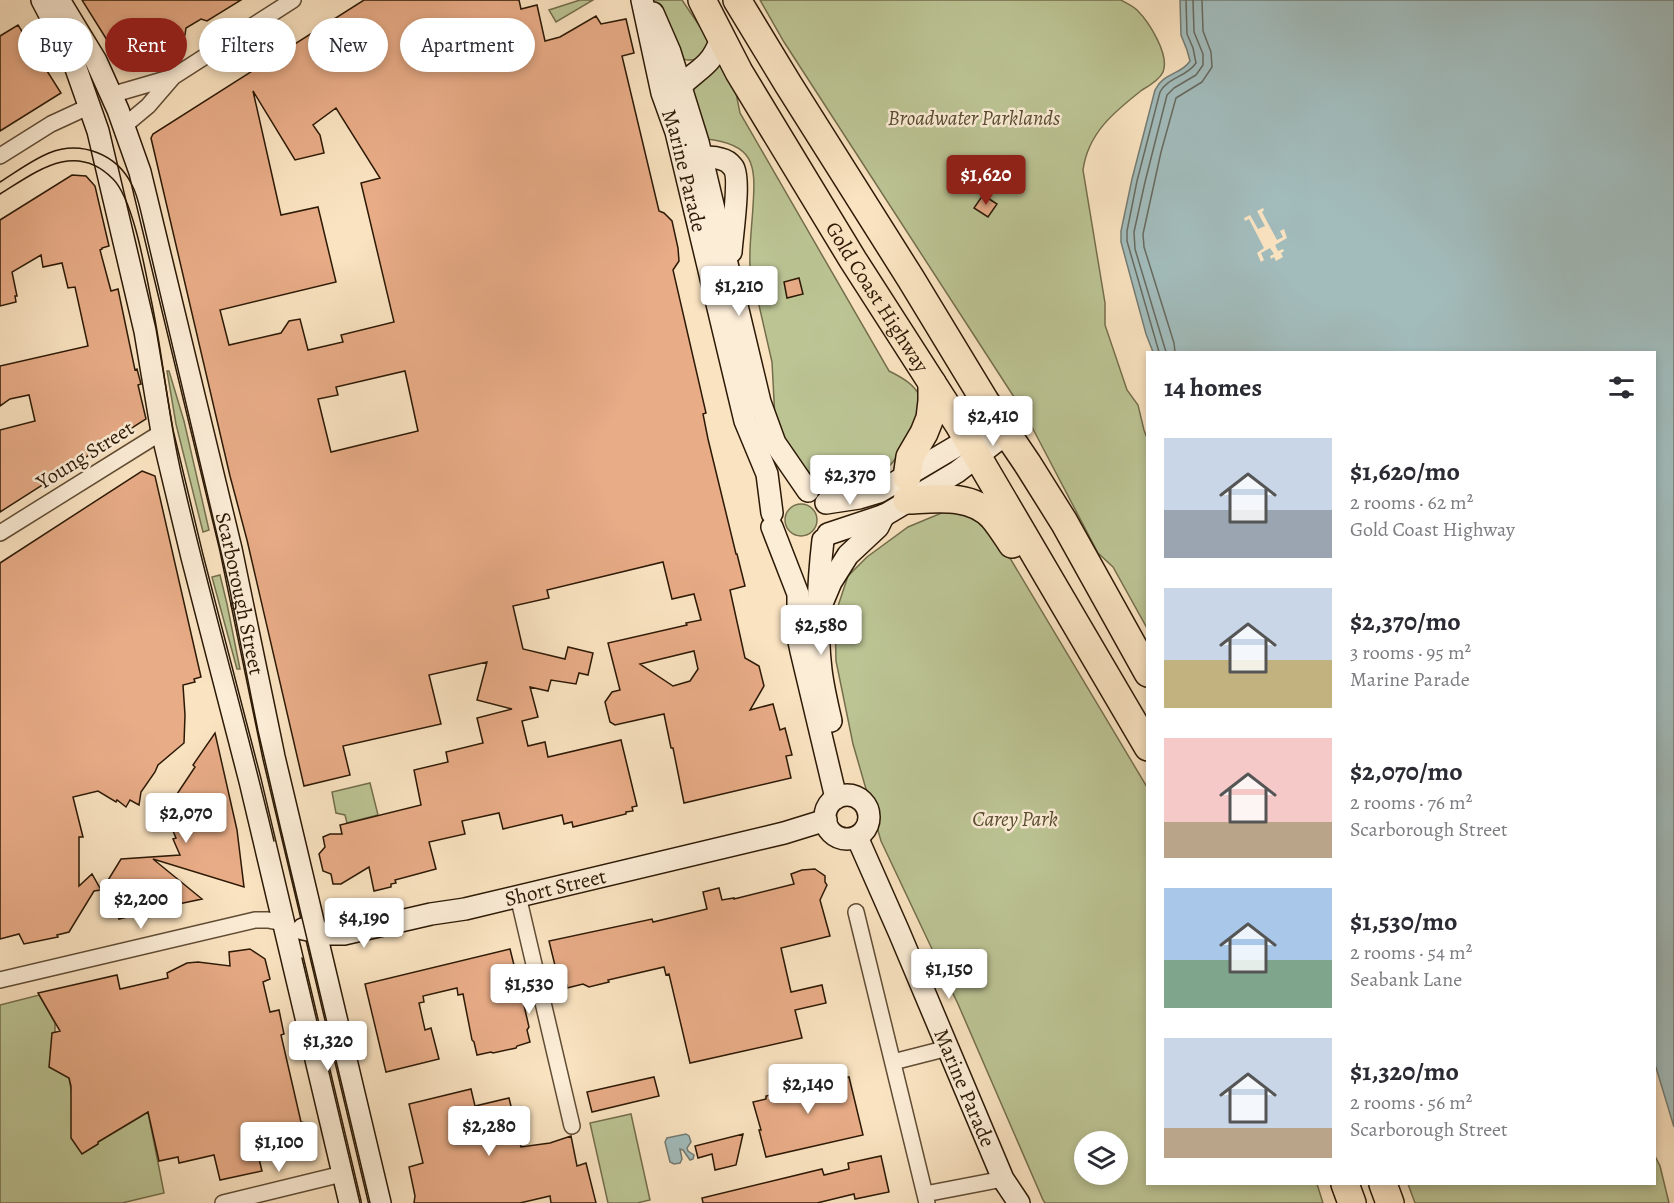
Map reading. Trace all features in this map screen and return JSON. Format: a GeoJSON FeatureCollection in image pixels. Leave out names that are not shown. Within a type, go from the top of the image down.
{"type":"FeatureCollection","features":[{"type":"Feature","properties":{"kind":"highway","name":"Gold Coast Highway"},"geometry":{"type":"LineString","coordinates":[[702,0],[739,72],[853,260],[973,448],[1146,744]]}},
{"type":"Feature","properties":{"kind":"highway","name":"Gold Coast Highway"},"geometry":{"type":"LineString","coordinates":[[737,0],[1064,522],[1146,669]]}},
{"type":"Feature","properties":{"kind":"highway"},"geometry":{"type":"LineString","coordinates":[[739,72],[748,49],[761,40]]}},
{"type":"Feature","properties":{"kind":"highway"},"geometry":{"type":"LineString","coordinates":[[932,383],[930,418],[910,457],[899,497],[966,501],[983,508],[992,516],[1028,566],[1073,637],[1092,652]]}},
{"type":"Feature","properties":{"kind":"highway"},"geometry":{"type":"LineString","coordinates":[[1345,1185],[1352,1203]]}},
{"type":"Feature","properties":{"kind":"highway"},"geometry":{"type":"LineString","coordinates":[[1383,1185],[1390,1203]]}},
{"type":"Feature","properties":{"kind":"street","name":"Scarborough Street"},"geometry":{"type":"LineString","coordinates":[[42,0],[72,57],[98,131],[145,331],[162,432],[208,625],[247,771],[350,1203]]}},
{"type":"Feature","properties":{"kind":"street","name":"Scarborough Street"},"geometry":{"type":"LineString","coordinates":[[58,0],[89,48],[124,126],[140,172],[231,549],[264,717],[380,1203]]}},
{"type":"Feature","properties":{"kind":"street"},"geometry":{"type":"LineString","coordinates":[[111,95],[173,77],[293,0]]}},
{"type":"Feature","properties":{"kind":"street","name":"Marine Parade"},"geometry":{"type":"LineString","coordinates":[[644,0],[659,24],[670,52],[702,158],[760,402],[775,443],[817,497]]}},
{"type":"Feature","properties":{"kind":"street","name":"Marine Parade"},"geometry":{"type":"LineString","coordinates":[[644,0],[662,93],[674,126],[745,421],[767,474],[772,520],[798,594],[798,637],[801,651],[843,796]]}},
{"type":"Feature","properties":{"kind":"street"},"geometry":{"type":"LineString","coordinates":[[674,126],[673,98],[680,85],[708,63],[722,37]]}},
{"type":"Feature","properties":{"kind":"street"},"geometry":{"type":"LineString","coordinates":[[124,126],[148,106],[173,77]]}},
{"type":"Feature","properties":{"kind":"street"},"geometry":{"type":"LineString","coordinates":[[0,156],[51,124],[90,106]]}},
{"type":"Feature","properties":{"kind":"street"},"geometry":{"type":"LineString","coordinates":[[685,174],[702,158],[714,157],[726,160],[733,167],[736,174],[730,273]]}},
{"type":"Feature","properties":{"kind":"street"},"geometry":{"type":"LineString","coordinates":[[899,497],[879,492],[859,498],[817,497],[799,491],[782,497],[776,504],[772,520],[776,536],[790,548],[799,550],[816,546],[826,537],[899,497],[1003,427]]}},
{"type":"Feature","properties":{"kind":"street","name":"Young Street"},"geometry":{"type":"LineString","coordinates":[[0,533],[162,432]]}},
{"type":"Feature","properties":{"kind":"street"},"geometry":{"type":"LineString","coordinates":[[817,497],[831,518],[819,579],[819,655],[838,753],[843,796]]}},
{"type":"Feature","properties":{"kind":"street"},"geometry":{"type":"LineString","coordinates":[[818,614],[838,569],[848,555],[878,527],[899,497]]}},
{"type":"Feature","properties":{"kind":"street"},"geometry":{"type":"LineString","coordinates":[[843,796],[863,801],[869,810],[869,822],[866,829],[857,837],[849,839],[833,834],[825,820],[826,810],[830,803],[843,796]]}},
{"type":"Feature","properties":{"kind":"street","name":"Short Street"},"geometry":{"type":"LineString","coordinates":[[283,923],[315,932],[344,934],[431,914],[465,909],[784,833],[825,820]]}},
{"type":"Feature","properties":{"kind":"street","name":"Marine Parade"},"geometry":{"type":"LineString","coordinates":[[857,837],[1004,1179],[1019,1203]]}},
{"type":"Feature","properties":{"kind":"street"},"geometry":{"type":"LineString","coordinates":[[518,896],[572,1126]]}},
{"type":"Feature","properties":{"kind":"street"},"geometry":{"type":"LineString","coordinates":[[856,912],[926,1199],[1004,1179]]}},
{"type":"Feature","properties":{"kind":"street"},"geometry":{"type":"LineString","coordinates":[[0,980],[255,920],[283,923]]}},
{"type":"Feature","properties":{"kind":"street"},"geometry":{"type":"LineString","coordinates":[[893,1062],[948,1048]]}},
{"type":"Feature","properties":{"kind":"street"},"geometry":{"type":"LineString","coordinates":[[223,1203],[342,1174]]}},
{"type":"Feature","properties":{"kind":"green space"},"geometry":{"type":"Polygon","coordinates":[[[580,0],[593,0],[556,22],[549,10],[580,0]]]}},
{"type":"Feature","properties":{"kind":"green space"},"geometry":{"type":"Polygon","coordinates":[[[653,0],[682,0],[707,37],[708,45],[698,59],[686,60],[676,54],[653,0]]]}},
{"type":"Feature","properties":{"kind":"green space","name":"Broadwater Parklands"},"geometry":{"type":"Polygon","coordinates":[[[760,0],[1121,0],[1137,10],[1152,30],[1164,57],[1162,75],[1104,124],[1090,145],[1083,170],[1105,303],[1105,325],[1127,390],[1138,405],[1146,435],[1146,626],[1113,567],[1098,553],[1014,397],[784,42],[760,0]]]}},
{"type":"Feature","properties":{"kind":"green space"},"geometry":{"type":"Polygon","coordinates":[[[721,60],[733,78],[740,113],[889,371],[908,382],[921,398],[912,435],[881,475],[858,488],[834,489],[823,485],[812,476],[789,449],[775,419],[772,362],[750,266],[754,191],[752,168],[743,151],[722,142],[706,139],[688,88],[721,60]]]}},
{"type":"Feature","properties":{"kind":"green space"},"geometry":{"type":"Polygon","coordinates":[[[167,371],[169,371],[184,421],[209,530],[203,532],[176,424],[167,371]]]}},
{"type":"Feature","properties":{"kind":"green space"},"geometry":{"type":"Polygon","coordinates":[[[801,504],[812,509],[817,520],[812,531],[801,536],[790,531],[785,520],[790,509],[801,504]]]}},
{"type":"Feature","properties":{"kind":"green space","name":"Carey Park"},"geometry":{"type":"Polygon","coordinates":[[[951,509],[979,519],[995,533],[1146,785],[1146,1185],[1317,1185],[1323,1203],[1045,1203],[958,1004],[881,841],[853,744],[836,661],[835,615],[848,576],[867,557],[908,527],[951,509]]]}},
{"type":"Feature","properties":{"kind":"green space"},"geometry":{"type":"Polygon","coordinates":[[[220,575],[240,669],[237,669],[212,577],[220,575]]]}},
{"type":"Feature","properties":{"kind":"green space"},"geometry":{"type":"Polygon","coordinates":[[[370,783],[378,815],[347,823],[345,815],[336,813],[332,792],[370,783]]]}},
{"type":"Feature","properties":{"kind":"green space"},"geometry":{"type":"Polygon","coordinates":[[[39,995],[55,1023],[55,1032],[52,1033],[69,1078],[82,1153],[148,1112],[164,1193],[122,1203],[0,1203],[0,1005],[39,995]]]}},
{"type":"Feature","properties":{"kind":"green space"},"geometry":{"type":"Polygon","coordinates":[[[631,1114],[650,1200],[637,1203],[608,1203],[590,1123],[631,1114]]]}},
{"type":"Feature","properties":{"kind":"green space"},"geometry":{"type":"Polygon","coordinates":[[[1656,1158],[1669,1203],[1415,1203],[1408,1185],[1656,1185],[1656,1158]]]}},
{"type":"Feature","properties":{"kind":"water"},"geometry":{"type":"Polygon","coordinates":[[[1180,0],[1674,0],[1674,1127],[1656,1068],[1656,351],[1153,351],[1121,242],[1121,231],[1155,90],[1163,80],[1182,69],[1190,61],[1181,35],[1180,0]]]}},
{"type":"Feature","properties":{"kind":"water"},"geometry":{"type":"Polygon","coordinates":[[[686,1134],[691,1142],[687,1148],[694,1155],[693,1159],[690,1160],[680,1149],[682,1159],[680,1163],[674,1164],[670,1162],[665,1142],[667,1138],[686,1134]]]}},
{"type":"Feature","properties":{"kind":"pier"},"geometry":{"type":"Polygon","coordinates":[[[1263,208],[1262,212],[1277,240],[1283,237],[1280,231],[1284,229],[1287,238],[1275,245],[1278,251],[1283,249],[1284,251],[1281,253],[1283,257],[1276,261],[1274,257],[1271,259],[1270,256],[1274,254],[1270,248],[1261,253],[1264,260],[1261,262],[1257,253],[1264,248],[1249,219],[1245,221],[1244,218],[1250,215],[1258,229],[1265,226],[1257,211],[1263,208]]]}},
{"type":"Feature","properties":{"kind":"building"},"geometry":{"type":"Polygon","coordinates":[[[82,0],[241,0],[212,18],[199,18],[187,27],[187,18],[105,18],[105,37],[82,0]]]}},
{"type":"Feature","properties":{"kind":"building"},"geometry":{"type":"Polygon","coordinates":[[[364,0],[519,0],[521,9],[537,5],[545,41],[560,37],[596,16],[601,24],[626,19],[634,53],[622,56],[659,211],[672,221],[679,261],[673,270],[706,413],[703,414],[708,439],[745,586],[730,590],[745,658],[759,666],[764,686],[750,710],[773,704],[780,730],[785,728],[792,755],[786,756],[791,778],[684,803],[664,714],[615,725],[610,722],[605,702],[612,692],[620,690],[608,643],[701,620],[694,594],[672,599],[663,562],[547,590],[549,598],[513,606],[523,649],[565,659],[568,647],[593,653],[588,675],[579,673],[576,684],[551,680],[548,691],[530,687],[538,717],[522,721],[528,746],[545,742],[548,757],[621,740],[637,806],[632,807],[633,811],[573,827],[572,822],[564,824],[562,815],[503,829],[499,813],[462,821],[465,834],[429,842],[436,869],[395,880],[396,883],[391,884],[391,887],[374,891],[369,867],[341,884],[333,884],[331,874],[323,871],[319,854],[325,847],[323,837],[330,834],[342,834],[340,825],[421,805],[414,770],[448,762],[446,752],[483,743],[477,718],[512,709],[477,700],[487,662],[429,675],[441,724],[343,746],[350,775],[304,786],[151,138],[153,134],[251,72],[296,72],[296,43],[308,36],[308,72],[388,72],[388,18],[336,18],[364,0]],[[253,91],[281,215],[318,207],[336,282],[220,310],[229,345],[281,333],[289,321],[300,319],[308,350],[343,342],[341,335],[394,322],[361,183],[380,178],[336,108],[313,125],[320,135],[324,153],[295,160],[253,91]],[[405,371],[336,387],[338,395],[318,399],[331,452],[418,431],[405,371]],[[694,651],[640,664],[673,686],[690,681],[698,669],[694,651]]]}},
{"type":"Feature","properties":{"kind":"building"},"geometry":{"type":"Polygon","coordinates":[[[18,25],[18,72],[48,72],[61,93],[0,131],[0,36],[18,25]]]}},
{"type":"Feature","properties":{"kind":"building"},"geometry":{"type":"Polygon","coordinates":[[[72,175],[86,176],[95,186],[109,246],[100,250],[111,291],[118,289],[135,370],[137,369],[141,384],[138,385],[146,419],[0,512],[0,430],[35,421],[29,395],[10,399],[0,406],[0,366],[88,346],[75,287],[68,288],[62,263],[43,267],[41,255],[12,272],[16,302],[0,306],[0,220],[72,175]]]}},
{"type":"Feature","properties":{"kind":"building"},"geometry":{"type":"Polygon","coordinates":[[[983,195],[997,204],[988,217],[974,208],[983,195]]]}},
{"type":"Feature","properties":{"kind":"building"},"geometry":{"type":"Polygon","coordinates":[[[799,278],[803,294],[787,298],[784,282],[799,278]]]}},
{"type":"Feature","properties":{"kind":"building"},"geometry":{"type":"Polygon","coordinates":[[[142,471],[155,476],[201,677],[194,679],[195,682],[183,685],[184,743],[158,765],[141,792],[139,805],[130,800],[126,807],[98,791],[73,797],[83,837],[79,837],[79,886],[92,874],[101,890],[94,891],[69,932],[57,935],[58,937],[24,944],[19,934],[0,939],[0,563],[142,471]]]}},
{"type":"Feature","properties":{"kind":"building"},"geometry":{"type":"Polygon","coordinates":[[[215,733],[237,830],[244,887],[153,859],[202,899],[164,907],[164,911],[147,918],[143,913],[119,919],[112,888],[102,890],[121,859],[180,855],[173,839],[176,838],[165,812],[215,733]]]}},
{"type":"Feature","properties":{"kind":"building"},"geometry":{"type":"Polygon","coordinates":[[[815,869],[825,876],[827,885],[820,900],[830,936],[781,948],[791,992],[822,985],[826,1003],[795,1010],[802,1038],[690,1063],[669,974],[666,975],[664,967],[608,980],[609,982],[589,987],[583,984],[567,988],[567,985],[560,986],[549,941],[652,919],[653,922],[707,909],[703,892],[719,888],[722,900],[734,899],[794,884],[791,874],[815,869]]]}},
{"type":"Feature","properties":{"kind":"building"},"geometry":{"type":"Polygon","coordinates":[[[250,949],[265,959],[270,979],[263,982],[270,1012],[279,1010],[284,1034],[281,1035],[301,1122],[306,1123],[297,1153],[283,1149],[258,1155],[262,1171],[220,1180],[214,1155],[179,1163],[178,1157],[159,1161],[148,1112],[82,1154],[71,1138],[69,1078],[49,1067],[52,1033],[60,1031],[38,993],[117,975],[120,989],[168,978],[167,973],[187,963],[230,966],[229,952],[250,949]]]}},
{"type":"Feature","properties":{"kind":"building"},"geometry":{"type":"Polygon","coordinates":[[[510,949],[520,1000],[523,1001],[529,1027],[527,1030],[530,1042],[516,1048],[477,1055],[463,994],[458,995],[457,988],[423,996],[424,1002],[419,1003],[425,1030],[431,1028],[439,1059],[386,1072],[365,984],[510,949]]]}},
{"type":"Feature","properties":{"kind":"building"},"geometry":{"type":"Polygon","coordinates":[[[824,1069],[826,1079],[828,1078],[829,1081],[849,1077],[863,1135],[766,1157],[753,1102],[766,1099],[766,1096],[802,1088],[801,1084],[804,1084],[802,1074],[824,1069]]]}},
{"type":"Feature","properties":{"kind":"building"},"geometry":{"type":"Polygon","coordinates":[[[654,1077],[659,1096],[592,1112],[587,1092],[654,1077]]]}},
{"type":"Feature","properties":{"kind":"building"},"geometry":{"type":"Polygon","coordinates":[[[471,1089],[475,1106],[509,1098],[521,1147],[550,1143],[571,1136],[577,1166],[586,1163],[596,1203],[551,1203],[550,1196],[520,1203],[414,1203],[415,1196],[409,1167],[423,1163],[409,1104],[471,1089]]]}},
{"type":"Feature","properties":{"kind":"building"},"geometry":{"type":"Polygon","coordinates":[[[743,1134],[736,1165],[715,1170],[712,1154],[698,1158],[695,1146],[743,1134]]]}},
{"type":"Feature","properties":{"kind":"building"},"geometry":{"type":"Polygon","coordinates":[[[881,1156],[889,1192],[855,1199],[854,1194],[817,1203],[703,1203],[702,1198],[822,1169],[824,1175],[849,1169],[848,1163],[881,1156]]]}},
{"type":"Feature","properties":{"kind":"tram line"},"geometry":{"type":"LineString","coordinates":[[0,182],[49,153],[61,149],[85,149],[97,152],[117,165],[136,194],[229,586],[280,826],[370,1203]]}},
{"type":"Feature","properties":{"kind":"tram line"},"geometry":{"type":"LineString","coordinates":[[0,194],[42,169],[70,161],[84,162],[99,168],[113,179],[127,202],[145,270],[181,472],[274,841]]}},
{"type":"Feature","properties":{"kind":"tram line"},"geometry":{"type":"LineString","coordinates":[[302,958],[360,1203]]}}]}
